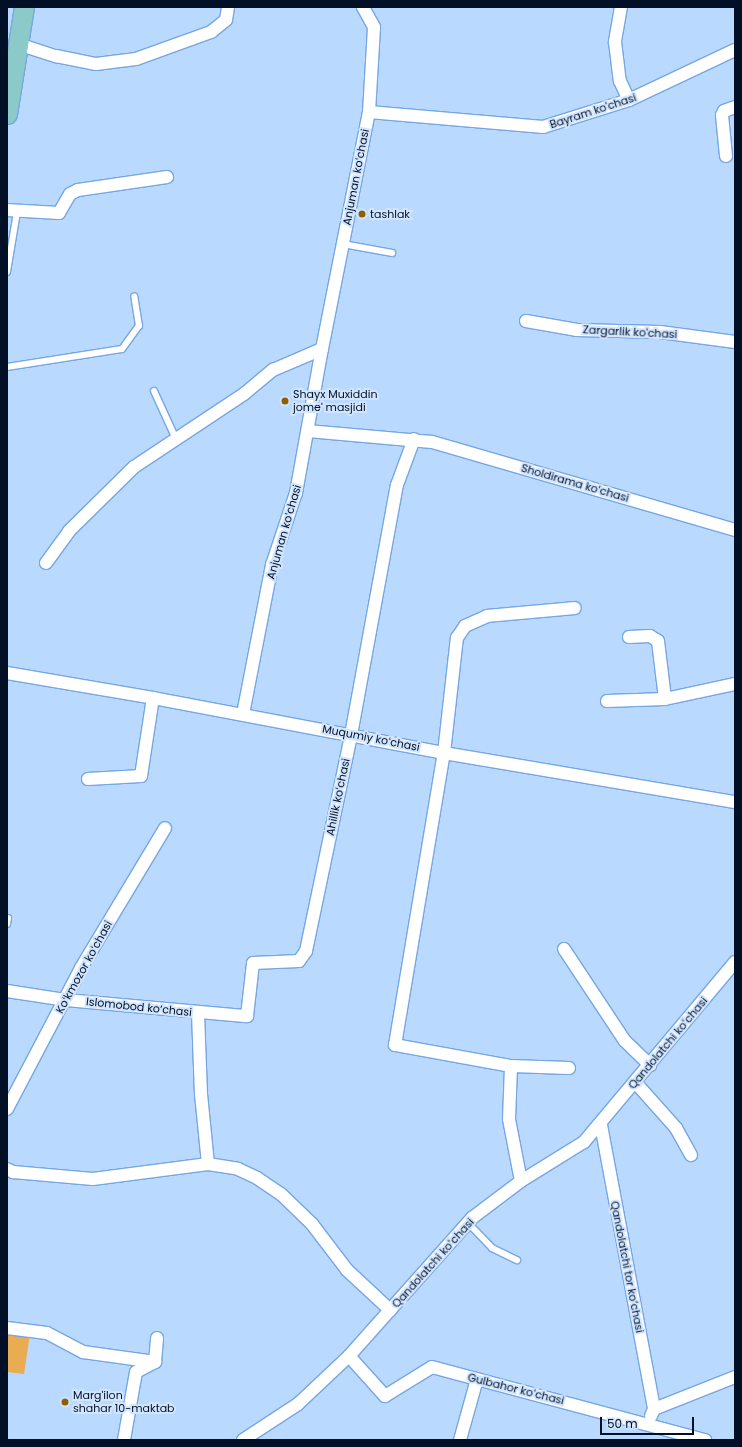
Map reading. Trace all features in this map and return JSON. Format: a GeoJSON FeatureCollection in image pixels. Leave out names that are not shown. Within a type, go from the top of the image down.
{"type":"FeatureCollection","features":[{"type":"Feature","properties":{"kind":"main road"},"geometry":{"type":"LineString","coordinates":[[7,114],[9,93],[24,7]]}},
{"type":"Feature","properties":{"kind":"street"},"geometry":{"type":"LineString","coordinates":[[18,44],[56,56],[96,64],[136,59],[211,32],[226,20],[228,7]]}},
{"type":"Feature","properties":{"kind":"street","name":"Anjuman koʻchasi"},"geometry":{"type":"LineString","coordinates":[[243,714],[272,565],[296,493],[322,349],[369,112],[374,28],[363,7]]}},
{"type":"Feature","properties":{"kind":"street"},"geometry":{"type":"LineString","coordinates":[[621,7],[615,42],[620,81],[629,100]]}},
{"type":"Feature","properties":{"kind":"street","name":"Bayram ko'chasi"},"geometry":{"type":"LineString","coordinates":[[369,112],[543,127],[629,100],[735,50]]}},
{"type":"Feature","properties":{"kind":"street"},"geometry":{"type":"LineString","coordinates":[[726,156],[722,115],[724,111],[735,108]]}},
{"type":"Feature","properties":{"kind":"street"},"geometry":{"type":"LineString","coordinates":[[12,211],[59,213],[70,194],[78,190],[167,177]]}},
{"type":"Feature","properties":{"kind":"street","name":"Zargarlik ko'chasi"},"geometry":{"type":"LineString","coordinates":[[526,321],[576,330],[660,332],[735,342]]}},
{"type":"Feature","properties":{"kind":"street"},"geometry":{"type":"LineString","coordinates":[[46,563],[69,531],[134,467],[244,394],[273,370],[322,349]]}},
{"type":"Feature","properties":{"kind":"street","name":"Sholdirama ko‘chasi"},"geometry":{"type":"LineString","coordinates":[[308,431],[414,439],[432,442],[735,530]]}},
{"type":"Feature","properties":{"kind":"street","name":"Ahillik koʻchasi"},"geometry":{"type":"LineString","coordinates":[[247,1016],[253,963],[299,961],[306,951],[351,735],[397,484],[414,439]]}},
{"type":"Feature","properties":{"kind":"street"},"geometry":{"type":"LineString","coordinates":[[569,1068],[511,1066],[395,1045],[444,753],[457,638],[464,626],[487,616],[575,608]]}},
{"type":"Feature","properties":{"kind":"street"},"geometry":{"type":"LineString","coordinates":[[629,638],[650,636],[658,641],[665,699]]}},
{"type":"Feature","properties":{"kind":"street","name":"Muqumiy koʻchasi"},"geometry":{"type":"LineString","coordinates":[[7,673],[243,714],[444,753],[735,802]]}},
{"type":"Feature","properties":{"kind":"street"},"geometry":{"type":"LineString","coordinates":[[607,701],[665,699],[735,684]]}},
{"type":"Feature","properties":{"kind":"street"},"geometry":{"type":"LineString","coordinates":[[88,779],[141,776],[153,698]]}},
{"type":"Feature","properties":{"kind":"street","name":"Koʻkmozor koʻchasi"},"geometry":{"type":"LineString","coordinates":[[7,1109],[66,1000],[81,968],[165,828]]}},
{"type":"Feature","properties":{"kind":"street"},"geometry":{"type":"LineString","coordinates":[[564,949],[625,1041],[650,1065]]}},
{"type":"Feature","properties":{"kind":"street","name":"Qandolatchi koʻchasi"},"geometry":{"type":"LineString","coordinates":[[243,1440],[298,1404],[349,1356],[468,1223],[521,1181],[584,1142],[601,1125],[735,962]]}},
{"type":"Feature","properties":{"kind":"street","name":"Islomobod ko‘chasi"},"geometry":{"type":"LineString","coordinates":[[7,991],[66,1000],[198,1013],[247,1016]]}},
{"type":"Feature","properties":{"kind":"street"},"geometry":{"type":"LineString","coordinates":[[198,1013],[201,1094],[208,1164]]}},
{"type":"Feature","properties":{"kind":"street"},"geometry":{"type":"LineString","coordinates":[[511,1066],[509,1119],[521,1181]]}},
{"type":"Feature","properties":{"kind":"street"},"geometry":{"type":"LineString","coordinates":[[635,1082],[676,1128],[691,1155]]}},
{"type":"Feature","properties":{"kind":"street","name":"Qandolatchi tor ko‘chasi"},"geometry":{"type":"LineString","coordinates":[[601,1125],[654,1409]]}},
{"type":"Feature","properties":{"kind":"street"},"geometry":{"type":"LineString","coordinates":[[7,1169],[13,1172],[93,1179],[208,1164],[238,1169],[257,1178],[281,1194],[312,1224],[347,1270],[390,1310]]}},
{"type":"Feature","properties":{"kind":"street"},"geometry":{"type":"LineString","coordinates":[[7,1328],[48,1333],[83,1352],[155,1362]]}},
{"type":"Feature","properties":{"kind":"street"},"geometry":{"type":"LineString","coordinates":[[155,1362],[157,1338]]}},
{"type":"Feature","properties":{"kind":"street","name":"Gulbahor koʻchasi"},"geometry":{"type":"LineString","coordinates":[[349,1356],[385,1396],[432,1367],[705,1440]]}},
{"type":"Feature","properties":{"kind":"street"},"geometry":{"type":"LineString","coordinates":[[124,1440],[136,1372],[155,1362]]}},
{"type":"Feature","properties":{"kind":"street"},"geometry":{"type":"LineString","coordinates":[[647,1424],[654,1409],[735,1377]]}},
{"type":"Feature","properties":{"kind":"street"},"geometry":{"type":"LineString","coordinates":[[460,1440],[477,1379]]}},
{"type":"Feature","properties":{"kind":"lane"},"geometry":{"type":"LineString","coordinates":[[7,272],[12,211]]}},
{"type":"Feature","properties":{"kind":"lane"},"geometry":{"type":"LineString","coordinates":[[343,244],[392,252]]}},
{"type":"Feature","properties":{"kind":"lane"},"geometry":{"type":"LineString","coordinates":[[7,367],[122,349],[139,326],[134,296]]}},
{"type":"Feature","properties":{"kind":"lane"},"geometry":{"type":"LineString","coordinates":[[154,391],[176,439]]}},
{"type":"Feature","properties":{"kind":"lane"},"geometry":{"type":"LineString","coordinates":[[468,1223],[492,1248],[516,1260]]}},
{"type":"Feature","properties":{"kind":"shaded area"},"geometry":{"type":"Polygon","coordinates":[[[7,1331],[30,1334],[24,1374],[7,1372],[7,1331]]]}},
{"type":"Feature","properties":{"kind":"place","name":"tashlak"},"geometry":{"type":"Point","coordinates":[362,214]}},
{"type":"Feature","properties":{"kind":"place","name":"Shayx Muxiddin jome' masjidi"},"geometry":{"type":"Point","coordinates":[285,401]}},
{"type":"Feature","properties":{"kind":"place","name":"Marg'ilon shahar 10-maktab"},"geometry":{"type":"Point","coordinates":[65,1402]}}]}
